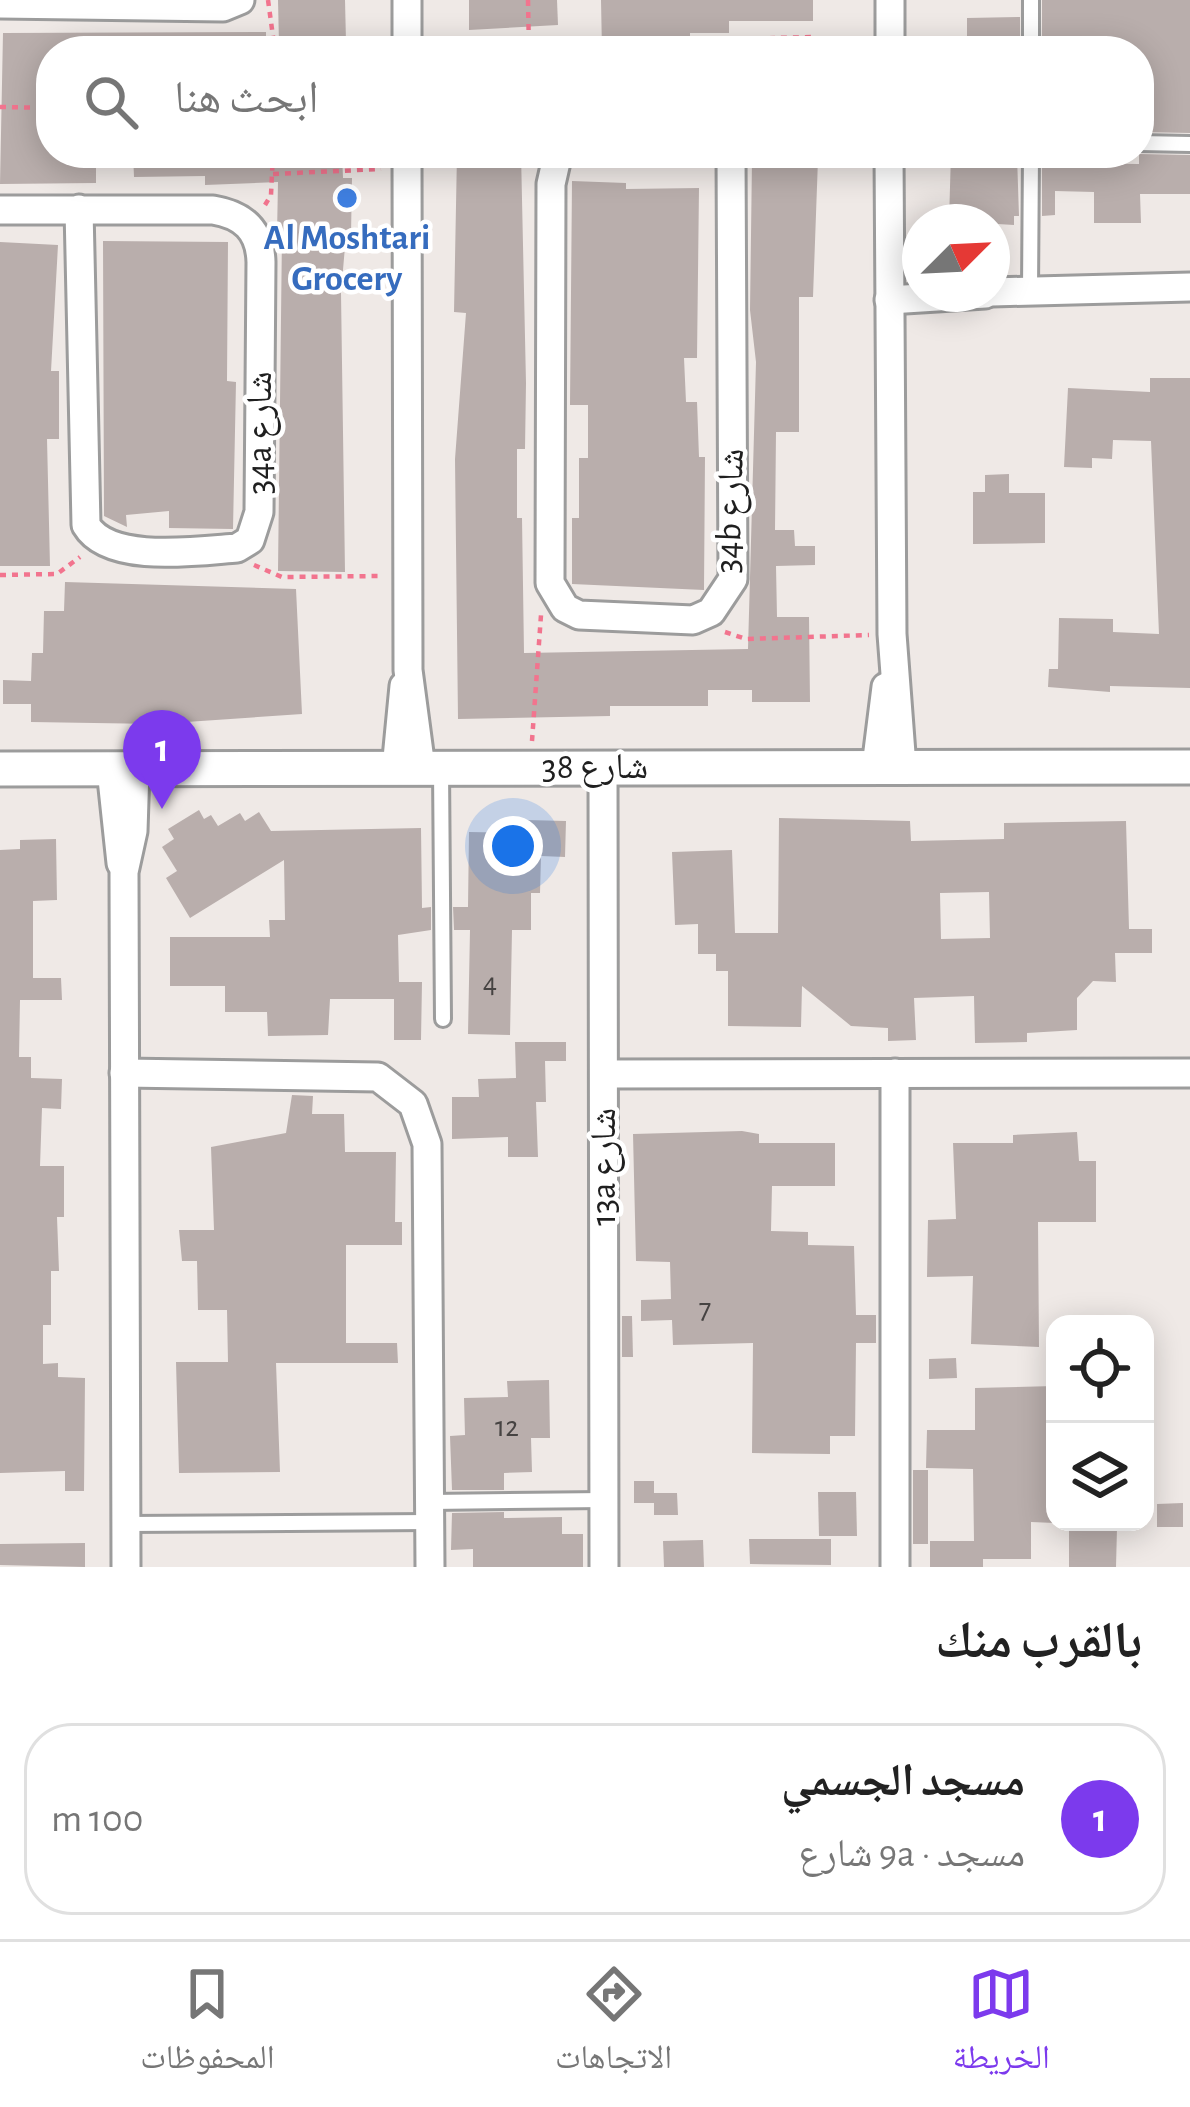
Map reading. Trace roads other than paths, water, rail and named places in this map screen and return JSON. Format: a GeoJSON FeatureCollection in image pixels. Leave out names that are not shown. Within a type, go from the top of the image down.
{"type":"FeatureCollection","features":[{"type":"Feature","properties":{"kind":"street"},"geometry":{"type":"LineString","coordinates":[[0,4],[80,1],[223,7],[240,0]]}},
{"type":"Feature","properties":{"kind":"street"},"geometry":{"type":"LineString","coordinates":[[407,0],[407,36]]}},
{"type":"Feature","properties":{"kind":"street"},"geometry":{"type":"LineString","coordinates":[[890,0],[890,36]]}},
{"type":"Feature","properties":{"kind":"street"},"geometry":{"type":"LineString","coordinates":[[407,168],[408,670],[400,702],[419,768]]}},
{"type":"Feature","properties":{"kind":"street","name":"34b شارع"},"geometry":{"type":"LineString","coordinates":[[552,168],[550,569],[555,596],[579,615],[693,620],[711,612],[733,579],[731,168]]}},
{"type":"Feature","properties":{"kind":"street"},"geometry":{"type":"LineString","coordinates":[[889,168],[893,647],[889,767]]}},
{"type":"Feature","properties":{"kind":"street"},"geometry":{"type":"LineString","coordinates":[[0,210],[80,208]]}},
{"type":"Feature","properties":{"kind":"street","name":"34a شارع"},"geometry":{"type":"LineString","coordinates":[[80,208],[213,210],[245,221],[260,247],[260,512],[250,540],[237,548],[119,548],[94,537],[84,511],[80,208]]}},
{"type":"Feature","properties":{"kind":"street"},"geometry":{"type":"LineString","coordinates":[[890,289],[902,286]]}},
{"type":"Feature","properties":{"kind":"street"},"geometry":{"type":"LineString","coordinates":[[1010,291],[1190,287]]}},
{"type":"Feature","properties":{"kind":"street"},"geometry":{"type":"LineString","coordinates":[[890,289],[902,289]]}},
{"type":"Feature","properties":{"kind":"street","name":"شارع 38"},"geometry":{"type":"LineString","coordinates":[[0,769],[1190,766]]}},
{"type":"Feature","properties":{"kind":"street","name":"13a شارع"},"geometry":{"type":"LineString","coordinates":[[603,767],[604,1567]]}},
{"type":"Feature","properties":{"kind":"street"},"geometry":{"type":"LineString","coordinates":[[123,769],[133,832],[124,872],[126,1567]]}},
{"type":"Feature","properties":{"kind":"street"},"geometry":{"type":"LineString","coordinates":[[604,1074],[1190,1072]]}},
{"type":"Feature","properties":{"kind":"street"},"geometry":{"type":"LineString","coordinates":[[124,1073],[378,1076],[413,1104],[427,1144],[430,1567]]}},
{"type":"Feature","properties":{"kind":"street"},"geometry":{"type":"LineString","coordinates":[[895,1073],[895,1567]]}},
{"type":"Feature","properties":{"kind":"lane"},"geometry":{"type":"LineString","coordinates":[[1031,0],[1031,36]]}},
{"type":"Feature","properties":{"kind":"lane"},"geometry":{"type":"LineString","coordinates":[[1154,143],[1190,143]]}},
{"type":"Feature","properties":{"kind":"lane"},"geometry":{"type":"LineString","coordinates":[[1030,168],[1030,290]]}},
{"type":"Feature","properties":{"kind":"lane"},"geometry":{"type":"LineString","coordinates":[[419,768],[443,1019]]}},
{"type":"Feature","properties":{"kind":"lane"},"geometry":{"type":"LineString","coordinates":[[126,1524],[605,1500]]}},
{"type":"Feature","properties":{"kind":"place","name":"Al Moshtari Grocery"},"geometry":{"type":"Point","coordinates":[347,198]}},
{"type":"Feature","properties":{"kind":"place","name":"مسجد الجسمي"},"geometry":{"type":"Point","coordinates":[162,809]}}]}
